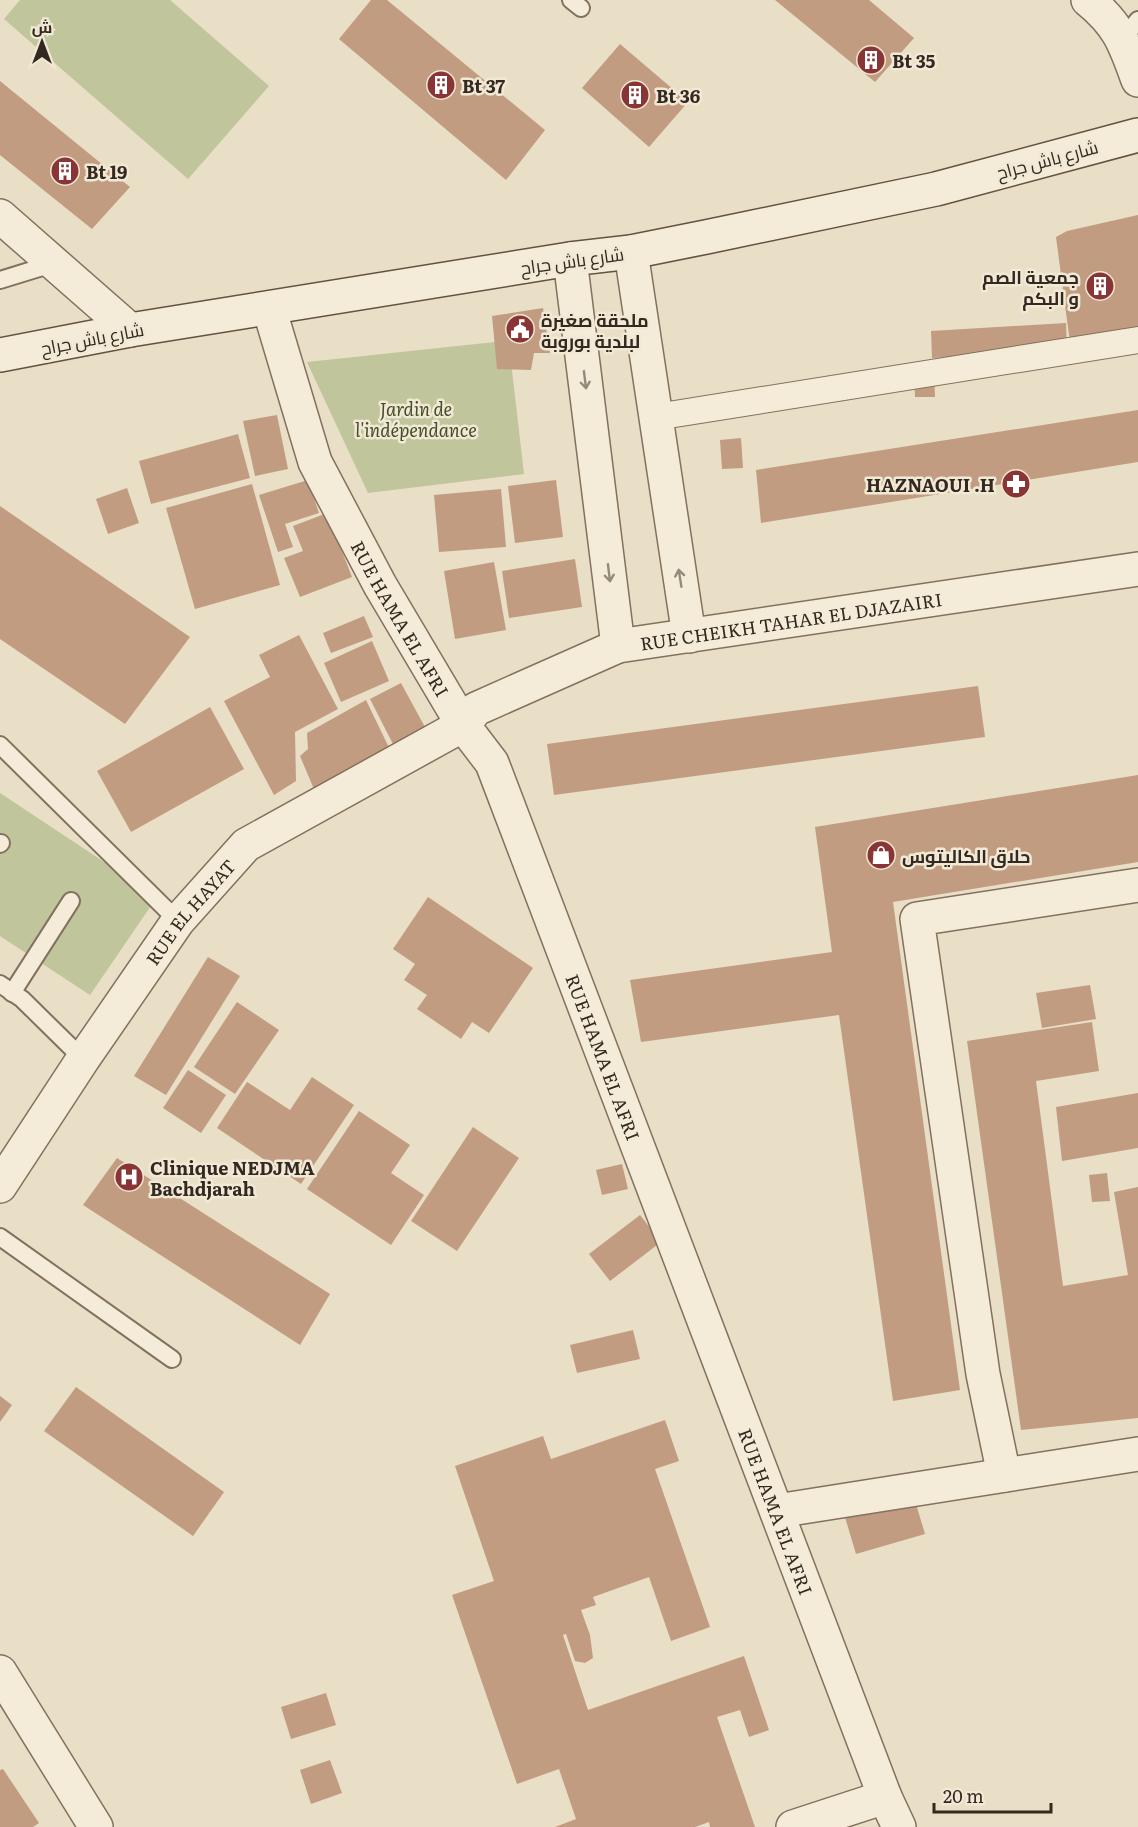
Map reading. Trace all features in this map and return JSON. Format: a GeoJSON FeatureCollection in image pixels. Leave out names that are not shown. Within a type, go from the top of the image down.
{"type":"FeatureCollection","features":[{"type":"Feature","properties":{"kind":"street"},"geometry":{"type":"LineString","coordinates":[[1088,0],[1105,14],[1130,29],[1138,80]]}},
{"type":"Feature","properties":{"kind":"street","name":"شارع باش جراح"},"geometry":{"type":"LineString","coordinates":[[0,355],[130,330],[570,259],[631,252],[936,189],[1138,135]]}},
{"type":"Feature","properties":{"kind":"street"},"geometry":{"type":"LineString","coordinates":[[3,223],[130,330]]}},
{"type":"Feature","properties":{"kind":"street"},"geometry":{"type":"LineString","coordinates":[[631,252],[689,636]]}},
{"type":"Feature","properties":{"kind":"street"},"geometry":{"type":"LineString","coordinates":[[570,259],[618,646]]}},
{"type":"Feature","properties":{"kind":"street","name":"RUE HAMA EL AFRI"},"geometry":{"type":"LineString","coordinates":[[269,308],[315,462],[380,585],[464,725],[492,763],[885,1797],[899,1827]]}},
{"type":"Feature","properties":{"kind":"street"},"geometry":{"type":"LineString","coordinates":[[656,417],[1138,340]]}},
{"type":"Feature","properties":{"kind":"street","name":"RUE CHEIKH TAHAR EL DJAZAIRI"},"geometry":{"type":"LineString","coordinates":[[464,725],[476,709],[618,646],[1138,569]]}},
{"type":"Feature","properties":{"kind":"street","name":"RUE EL HAYAT"},"geometry":{"type":"LineString","coordinates":[[0,1186],[83,1059],[178,921],[246,845],[464,725]]}},
{"type":"Feature","properties":{"kind":"street"},"geometry":{"type":"LineString","coordinates":[[1004,1475],[983,1374],[918,919],[1138,885]]}},
{"type":"Feature","properties":{"kind":"street"},"geometry":{"type":"LineString","coordinates":[[777,1510],[1138,1454]]}},
{"type":"Feature","properties":{"kind":"street"},"geometry":{"type":"LineString","coordinates":[[0,1671],[96,1827]]}},
{"type":"Feature","properties":{"kind":"street"},"geometry":{"type":"LineString","coordinates":[[794,1827],[885,1797]]}},
{"type":"Feature","properties":{"kind":"lane"},"geometry":{"type":"LineString","coordinates":[[0,280],[52,264]]}},
{"type":"Feature","properties":{"kind":"lane"},"geometry":{"type":"LineString","coordinates":[[0,744],[178,921]]}},
{"type":"Feature","properties":{"kind":"lane"},"geometry":{"type":"LineString","coordinates":[[71,901],[6,988],[22,999],[83,1059]]}},
{"type":"Feature","properties":{"kind":"lane"},"geometry":{"type":"LineString","coordinates":[[0,1237],[172,1359]]}},
{"type":"Feature","properties":{"kind":"green space"},"geometry":{"type":"Polygon","coordinates":[[[20,0],[170,0],[269,86],[188,179],[4,19],[20,0]]]}},
{"type":"Feature","properties":{"kind":"green space","name":"Jardin de l'indépendance"},"geometry":{"type":"Polygon","coordinates":[[[508,336],[524,474],[368,493],[307,362],[495,342],[508,336]]]}},
{"type":"Feature","properties":{"kind":"green space"},"geometry":{"type":"Polygon","coordinates":[[[0,793],[157,897],[90,995],[0,936],[0,793]]]}},
{"type":"Feature","properties":{"kind":"building","name":"Bt 37"},"geometry":{"type":"Polygon","coordinates":[[[371,0],[387,0],[545,130],[506,180],[339,39],[371,0]]]}},
{"type":"Feature","properties":{"kind":"building","name":"Bt 35"},"geometry":{"type":"Polygon","coordinates":[[[775,0],[869,0],[914,38],[875,82],[775,0]]]}},
{"type":"Feature","properties":{"kind":"building","name":"Bt 36"},"geometry":{"type":"Polygon","coordinates":[[[620,44],[688,102],[649,147],[582,88],[620,44]]]}},
{"type":"Feature","properties":{"kind":"building","name":"Bt 19"},"geometry":{"type":"Polygon","coordinates":[[[0,81],[130,187],[92,229],[0,155],[0,81]]]}},
{"type":"Feature","properties":{"kind":"building","name":"جمعية الصم و البكم"},"geometry":{"type":"Polygon","coordinates":[[[1138,215],[1138,338],[1075,349],[1069,335],[1056,237],[1067,231],[1138,215]]]}},
{"type":"Feature","properties":{"kind":"building","name":"ملحقة صغيرة لبلدية بوروبة"},"geometry":{"type":"Polygon","coordinates":[[[543,308],[550,353],[534,353],[531,370],[497,369],[492,316],[543,308]]]}},
{"type":"Feature","properties":{"kind":"building"},"geometry":{"type":"Polygon","coordinates":[[[1066,323],[1067,351],[932,358],[931,331],[1066,323]]]}},
{"type":"Feature","properties":{"kind":"building"},"geometry":{"type":"Polygon","coordinates":[[[914,370],[934,370],[935,397],[915,397],[914,370]]]}},
{"type":"Feature","properties":{"kind":"building"},"geometry":{"type":"Polygon","coordinates":[[[1138,410],[1138,462],[761,523],[756,470],[1138,410]]]}},
{"type":"Feature","properties":{"kind":"building"},"geometry":{"type":"Polygon","coordinates":[[[277,415],[288,469],[255,476],[243,421],[277,415]]]}},
{"type":"Feature","properties":{"kind":"building"},"geometry":{"type":"Polygon","coordinates":[[[238,434],[250,478],[151,504],[139,461],[238,434]]]}},
{"type":"Feature","properties":{"kind":"building"},"geometry":{"type":"Polygon","coordinates":[[[741,438],[743,468],[722,469],[720,440],[741,438]]]}},
{"type":"Feature","properties":{"kind":"building"},"geometry":{"type":"Polygon","coordinates":[[[308,480],[319,513],[285,524],[293,547],[278,552],[259,495],[308,480]]]}},
{"type":"Feature","properties":{"kind":"building"},"geometry":{"type":"Polygon","coordinates":[[[556,480],[563,537],[515,543],[508,486],[556,480]]]}},
{"type":"Feature","properties":{"kind":"building"},"geometry":{"type":"Polygon","coordinates":[[[252,484],[280,585],[195,609],[166,508],[252,484]]]}},
{"type":"Feature","properties":{"kind":"building"},"geometry":{"type":"Polygon","coordinates":[[[127,488],[139,523],[108,534],[96,499],[127,488]]]}},
{"type":"Feature","properties":{"kind":"building"},"geometry":{"type":"Polygon","coordinates":[[[501,489],[506,547],[439,552],[434,495],[501,489]]]}},
{"type":"Feature","properties":{"kind":"building"},"geometry":{"type":"Polygon","coordinates":[[[0,506],[190,637],[125,724],[0,639],[0,506]]]}},
{"type":"Feature","properties":{"kind":"building"},"geometry":{"type":"Polygon","coordinates":[[[327,513],[352,577],[300,597],[284,558],[303,551],[293,526],[327,513]]]}},
{"type":"Feature","properties":{"kind":"building"},"geometry":{"type":"Polygon","coordinates":[[[575,559],[582,607],[509,618],[502,571],[575,559]]]}},
{"type":"Feature","properties":{"kind":"building"},"geometry":{"type":"Polygon","coordinates":[[[494,562],[506,630],[455,639],[444,571],[494,562]]]}},
{"type":"Feature","properties":{"kind":"building"},"geometry":{"type":"Polygon","coordinates":[[[364,616],[373,637],[331,653],[323,633],[364,616]]]}},
{"type":"Feature","properties":{"kind":"building"},"geometry":{"type":"Polygon","coordinates":[[[299,635],[338,709],[295,732],[296,781],[274,795],[224,701],[270,677],[259,655],[299,635]]]}},
{"type":"Feature","properties":{"kind":"building"},"geometry":{"type":"Polygon","coordinates":[[[372,641],[389,681],[341,702],[324,663],[372,641]]]}},
{"type":"Feature","properties":{"kind":"building"},"geometry":{"type":"Polygon","coordinates":[[[401,683],[426,729],[394,746],[370,699],[401,683]]]}},
{"type":"Feature","properties":{"kind":"building"},"geometry":{"type":"Polygon","coordinates":[[[978,686],[985,737],[554,795],[547,744],[978,686]]]}},
{"type":"Feature","properties":{"kind":"building"},"geometry":{"type":"Polygon","coordinates":[[[366,700],[394,758],[316,794],[300,756],[308,749],[307,733],[366,700]]]}},
{"type":"Feature","properties":{"kind":"building"},"geometry":{"type":"Polygon","coordinates":[[[210,707],[244,769],[131,832],[97,771],[210,707]]]}},
{"type":"Feature","properties":{"kind":"building"},"geometry":{"type":"Polygon","coordinates":[[[1138,775],[1138,862],[893,902],[960,1390],[893,1401],[839,1015],[641,1042],[630,980],[832,952],[815,827],[1138,775]]]}},
{"type":"Feature","properties":{"kind":"building"},"geometry":{"type":"Polygon","coordinates":[[[428,897],[533,968],[489,1033],[472,1022],[461,1039],[417,1009],[427,995],[404,980],[415,964],[393,949],[428,897]]]}},
{"type":"Feature","properties":{"kind":"building"},"geometry":{"type":"Polygon","coordinates":[[[208,957],[240,976],[166,1095],[134,1076],[208,957]]]}},
{"type":"Feature","properties":{"kind":"building"},"geometry":{"type":"Polygon","coordinates":[[[1090,985],[1096,1019],[1042,1028],[1036,993],[1090,985]]]}},
{"type":"Feature","properties":{"kind":"building"},"geometry":{"type":"Polygon","coordinates":[[[237,1002],[279,1030],[235,1094],[194,1067],[237,1002]]]}},
{"type":"Feature","properties":{"kind":"building"},"geometry":{"type":"Polygon","coordinates":[[[1092,1022],[1099,1071],[1036,1081],[1063,1286],[1128,1275],[1114,1192],[1138,1187],[1138,1418],[1021,1430],[967,1041],[1092,1022]]]}},
{"type":"Feature","properties":{"kind":"building"},"geometry":{"type":"Polygon","coordinates":[[[188,1070],[226,1095],[201,1133],[163,1108],[188,1070]]]}},
{"type":"Feature","properties":{"kind":"building"},"geometry":{"type":"Polygon","coordinates":[[[312,1077],[354,1105],[301,1184],[217,1128],[247,1082],[290,1110],[312,1077]]]}},
{"type":"Feature","properties":{"kind":"building"},"geometry":{"type":"Polygon","coordinates":[[[1138,1093],[1138,1148],[1062,1161],[1056,1107],[1138,1093]]]}},
{"type":"Feature","properties":{"kind":"building"},"geometry":{"type":"Polygon","coordinates":[[[359,1111],[410,1145],[391,1173],[424,1195],[391,1245],[307,1189],[359,1111]]]}},
{"type":"Feature","properties":{"kind":"building"},"geometry":{"type":"Polygon","coordinates":[[[473,1127],[519,1158],[457,1251],[411,1221],[473,1127]]]}},
{"type":"Feature","properties":{"kind":"building"},"geometry":{"type":"Polygon","coordinates":[[[117,1158],[330,1294],[300,1345],[83,1205],[117,1158]]]}},
{"type":"Feature","properties":{"kind":"building"},"geometry":{"type":"Polygon","coordinates":[[[622,1164],[628,1189],[602,1195],[596,1170],[622,1164]]]}},
{"type":"Feature","properties":{"kind":"building"},"geometry":{"type":"Polygon","coordinates":[[[1107,1173],[1110,1201],[1092,1202],[1089,1175],[1107,1173]]]}},
{"type":"Feature","properties":{"kind":"building"},"geometry":{"type":"Polygon","coordinates":[[[640,1215],[661,1242],[610,1281],[589,1254],[640,1215]]]}},
{"type":"Feature","properties":{"kind":"building"},"geometry":{"type":"Polygon","coordinates":[[[633,1330],[640,1359],[577,1373],[570,1345],[633,1330]]]}},
{"type":"Feature","properties":{"kind":"building"},"geometry":{"type":"Polygon","coordinates":[[[76,1387],[224,1492],[193,1536],[44,1431],[76,1387]]]}},
{"type":"Feature","properties":{"kind":"building"},"geometry":{"type":"Polygon","coordinates":[[[0,1396],[12,1405],[0,1422],[0,1396]]]}},
{"type":"Feature","properties":{"kind":"building"},"geometry":{"type":"Polygon","coordinates":[[[665,1420],[679,1461],[655,1469],[710,1627],[671,1641],[649,1577],[593,1597],[596,1605],[581,1610],[590,1635],[593,1658],[585,1663],[575,1661],[566,1634],[563,1635],[588,1710],[744,1656],[769,1730],[749,1737],[740,1710],[717,1717],[755,1827],[710,1827],[709,1822],[695,1827],[555,1827],[576,1819],[559,1769],[517,1784],[452,1595],[494,1581],[455,1466],[543,1436],[551,1459],[665,1420]]]}},
{"type":"Feature","properties":{"kind":"building"},"geometry":{"type":"Polygon","coordinates":[[[913,1494],[925,1534],[856,1554],[844,1514],[913,1494]]]}},
{"type":"Feature","properties":{"kind":"building"},"geometry":{"type":"Polygon","coordinates":[[[326,1693],[336,1725],[291,1739],[281,1707],[326,1693]]]}},
{"type":"Feature","properties":{"kind":"building"},"geometry":{"type":"Polygon","coordinates":[[[330,1760],[342,1793],[311,1804],[300,1770],[330,1760]]]}},
{"type":"Feature","properties":{"kind":"building"},"geometry":{"type":"Polygon","coordinates":[[[3,1769],[39,1823],[33,1827],[0,1827],[0,1770],[3,1769]]]}},
{"type":"Feature","properties":{"kind":"place","name":"Bt 35"},"geometry":{"type":"Point","coordinates":[871,60]}},
{"type":"Feature","properties":{"kind":"place","name":"Bt 37"},"geometry":{"type":"Point","coordinates":[441,85]}},
{"type":"Feature","properties":{"kind":"place","name":"Bt 36"},"geometry":{"type":"Point","coordinates":[635,95]}},
{"type":"Feature","properties":{"kind":"place","name":"Bt 19"},"geometry":{"type":"Point","coordinates":[65,171]}},
{"type":"Feature","properties":{"kind":"place","name":"جمعية الصم و البكم"},"geometry":{"type":"Point","coordinates":[1100,286]}},
{"type":"Feature","properties":{"kind":"place","name":"ملحقة صغيرة لبلدية بوروبة"},"geometry":{"type":"Point","coordinates":[520,329]}},
{"type":"Feature","properties":{"kind":"place","name":"HAZNAOUI .H"},"geometry":{"type":"Point","coordinates":[1016,484]}},
{"type":"Feature","properties":{"kind":"place","name":"حلاق الكاليتوس"},"geometry":{"type":"Point","coordinates":[881,855]}},
{"type":"Feature","properties":{"kind":"place","name":"Clinique NEDJMA Bachdjarah"},"geometry":{"type":"Point","coordinates":[129,1177]}}]}
